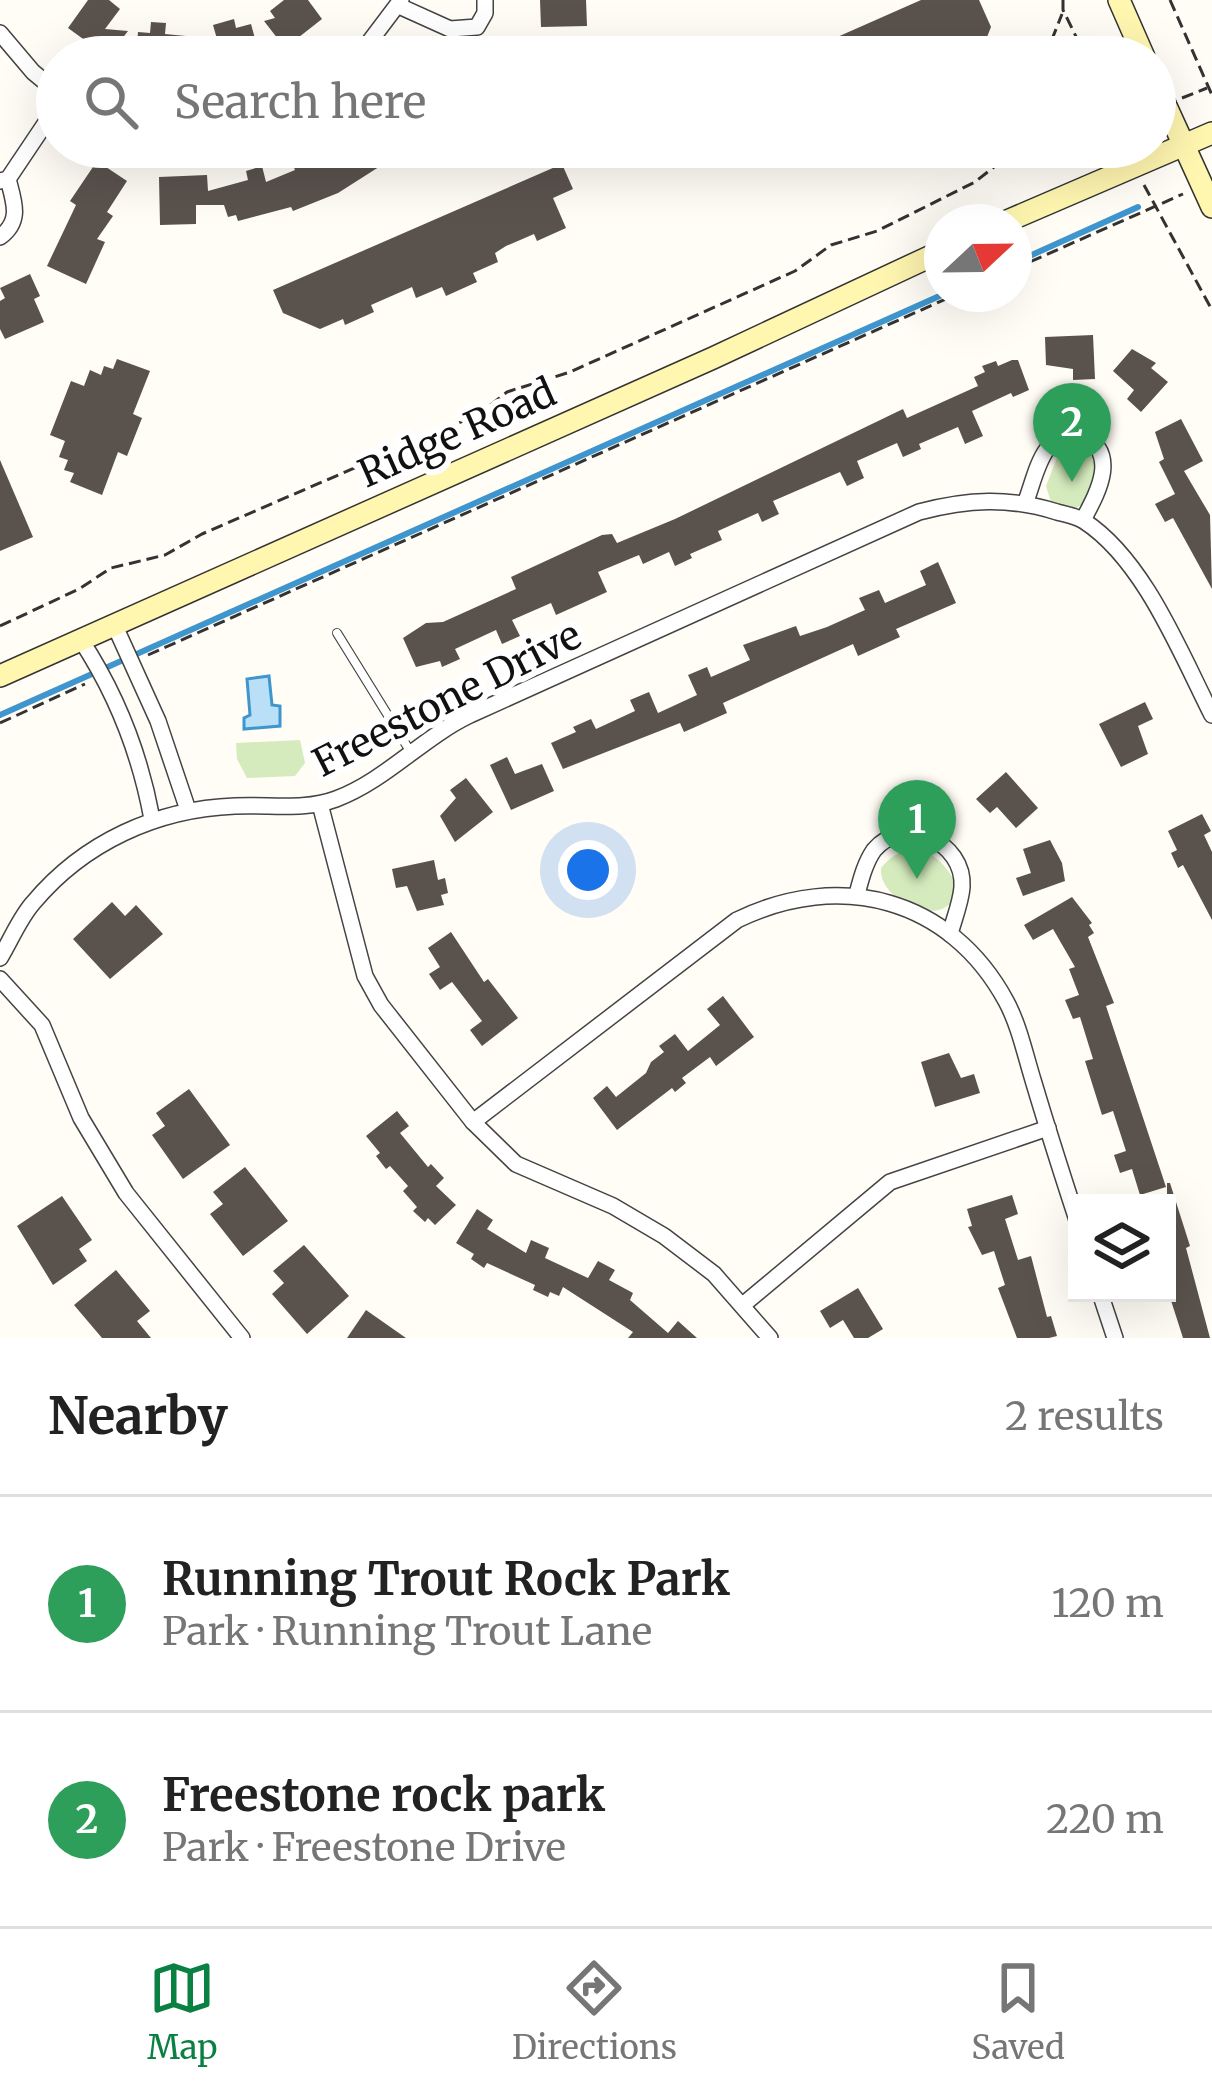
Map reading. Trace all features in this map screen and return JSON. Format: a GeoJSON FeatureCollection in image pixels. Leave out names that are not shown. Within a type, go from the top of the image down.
{"type":"FeatureCollection","features":[{"type":"Feature","properties":{"kind":"street"},"geometry":{"type":"LineString","coordinates":[[374,36],[400,3],[450,29],[477,27],[485,13],[485,0]]}},
{"type":"Feature","properties":{"kind":"street"},"geometry":{"type":"LineString","coordinates":[[1119,0],[1135,36]]}},
{"type":"Feature","properties":{"kind":"street"},"geometry":{"type":"LineString","coordinates":[[0,33],[36,74]]}},
{"type":"Feature","properties":{"kind":"street"},"geometry":{"type":"LineString","coordinates":[[1176,132],[1212,207]]}},
{"type":"Feature","properties":{"kind":"street"},"geometry":{"type":"LineString","coordinates":[[1176,148],[1212,133]]}},
{"type":"Feature","properties":{"kind":"street"},"geometry":{"type":"LineString","coordinates":[[0,237],[12,228],[16,214],[4,180],[36,135]]}},
{"type":"Feature","properties":{"kind":"street"},"geometry":{"type":"LineString","coordinates":[[1032,210],[1125,168]]}},
{"type":"Feature","properties":{"kind":"street","name":"Ridge Road"},"geometry":{"type":"LineString","coordinates":[[0,676],[924,259]]}},
{"type":"Feature","properties":{"kind":"street"},"geometry":{"type":"LineString","coordinates":[[1026,501],[1045,448],[1069,433],[1081,434],[1096,446],[1104,471],[1083,520]]}},
{"type":"Feature","properties":{"kind":"street","name":"Freestone Drive"},"geometry":{"type":"LineString","coordinates":[[0,958],[20,920],[54,881],[99,846],[152,819],[188,810],[320,804],[372,782],[470,716],[919,512],[978,500],[1026,501],[1083,520],[1128,564],[1158,610],[1212,715]]}},
{"type":"Feature","properties":{"kind":"street"},"geometry":{"type":"LineString","coordinates":[[114,624],[158,721],[188,810]]}},
{"type":"Feature","properties":{"kind":"street"},"geometry":{"type":"LineString","coordinates":[[81,640],[104,675],[135,748],[152,819]]}},
{"type":"Feature","properties":{"kind":"street"},"geometry":{"type":"LineString","coordinates":[[320,804],[365,976],[381,1005],[473,1122],[516,1163],[613,1206],[664,1236],[715,1274],[770,1338]]}},
{"type":"Feature","properties":{"kind":"street"},"geometry":{"type":"LineString","coordinates":[[857,895],[873,852],[889,838],[913,833],[933,838],[951,852],[960,873],[962,886],[950,934]]}},
{"type":"Feature","properties":{"kind":"street"},"geometry":{"type":"LineString","coordinates":[[473,1122],[737,920],[804,898],[857,895],[925,917],[977,959],[1006,1001],[1069,1194]]}},
{"type":"Feature","properties":{"kind":"street"},"geometry":{"type":"LineString","coordinates":[[0,980],[42,1025],[88,1133],[126,1193],[242,1338]]}},
{"type":"Feature","properties":{"kind":"street"},"geometry":{"type":"LineString","coordinates":[[744,1304],[890,1183],[1048,1128]]}},
{"type":"Feature","properties":{"kind":"street"},"geometry":{"type":"LineString","coordinates":[[1103,1302],[1115,1338]]}},
{"type":"Feature","properties":{"kind":"lane"},"geometry":{"type":"LineString","coordinates":[[337,633],[411,752]]}},
{"type":"Feature","properties":{"kind":"path"},"geometry":{"type":"LineString","coordinates":[[1063,0],[1076,36]]}},
{"type":"Feature","properties":{"kind":"path"},"geometry":{"type":"LineString","coordinates":[[1170,0],[1212,95]]}},
{"type":"Feature","properties":{"kind":"path"},"geometry":{"type":"LineString","coordinates":[[1053,36],[1064,10]]}},
{"type":"Feature","properties":{"kind":"path"},"geometry":{"type":"LineString","coordinates":[[0,626],[79,589],[111,568],[165,555],[202,534],[479,414],[507,392],[570,372],[795,271],[831,245],[877,231],[975,182],[993,168]]}},
{"type":"Feature","properties":{"kind":"path"},"geometry":{"type":"LineString","coordinates":[[1136,168],[1212,310]]}},
{"type":"Feature","properties":{"kind":"path"},"geometry":{"type":"LineString","coordinates":[[1032,261],[1201,184]]}},
{"type":"Feature","properties":{"kind":"path"},"geometry":{"type":"LineString","coordinates":[[131,664],[924,309]]}},
{"type":"Feature","properties":{"kind":"path"},"geometry":{"type":"LineString","coordinates":[[0,723],[104,675]]}},
{"type":"Feature","properties":{"kind":"green space"},"geometry":{"type":"Polygon","coordinates":[[[1079,448],[1092,454],[1098,472],[1082,504],[1069,510],[1051,502],[1046,486],[1057,458],[1079,448]]]}},
{"type":"Feature","properties":{"kind":"green space"},"geometry":{"type":"Polygon","coordinates":[[[300,740],[305,763],[295,776],[247,778],[237,759],[236,743],[300,740]]]}},
{"type":"Feature","properties":{"kind":"green space"},"geometry":{"type":"Polygon","coordinates":[[[922,849],[945,867],[955,884],[953,901],[935,911],[903,902],[882,878],[881,868],[894,856],[922,849]]]}},
{"type":"Feature","properties":{"kind":"water"},"geometry":{"type":"Polygon","coordinates":[[[269,676],[272,705],[280,706],[280,726],[244,729],[244,718],[250,715],[247,679],[269,676]]]}},
{"type":"Feature","properties":{"kind":"building"},"geometry":{"type":"Polygon","coordinates":[[[88,0],[109,0],[120,9],[105,29],[128,31],[124,36],[79,36],[68,28],[88,0]]]}},
{"type":"Feature","properties":{"kind":"building"},"geometry":{"type":"Polygon","coordinates":[[[284,0],[308,0],[322,19],[300,36],[276,36],[264,21],[275,18],[270,11],[284,0]]]}},
{"type":"Feature","properties":{"kind":"building"},"geometry":{"type":"Polygon","coordinates":[[[540,0],[586,0],[587,26],[541,27],[540,0]]]}},
{"type":"Feature","properties":{"kind":"building"},"geometry":{"type":"Polygon","coordinates":[[[921,0],[979,0],[991,27],[987,36],[840,36],[921,0]]]}},
{"type":"Feature","properties":{"kind":"building"},"geometry":{"type":"Polygon","coordinates":[[[234,19],[236,28],[251,24],[254,36],[216,36],[213,25],[234,19]]]}},
{"type":"Feature","properties":{"kind":"building"},"geometry":{"type":"Polygon","coordinates":[[[151,22],[166,23],[165,34],[186,36],[138,36],[138,32],[150,33],[151,22]]]}},
{"type":"Feature","properties":{"kind":"building"},"geometry":{"type":"Polygon","coordinates":[[[92,168],[108,168],[127,181],[107,212],[113,216],[97,239],[105,242],[86,284],[47,266],[76,205],[70,201],[92,168]]]}},
{"type":"Feature","properties":{"kind":"building"},"geometry":{"type":"Polygon","coordinates":[[[256,168],[262,168],[266,182],[295,170],[377,168],[338,193],[293,211],[291,207],[238,221],[236,215],[228,217],[224,205],[196,205],[196,224],[160,225],[159,177],[207,175],[208,191],[248,180],[246,171],[256,168]]]}},
{"type":"Feature","properties":{"kind":"building"},"geometry":{"type":"Polygon","coordinates":[[[553,168],[564,168],[573,189],[553,198],[566,228],[537,241],[534,234],[506,246],[495,253],[498,262],[473,273],[477,282],[446,296],[442,287],[416,298],[412,287],[371,305],[374,312],[345,325],[343,319],[320,329],[283,313],[273,290],[553,168]]]}},
{"type":"Feature","properties":{"kind":"building"},"geometry":{"type":"Polygon","coordinates":[[[30,274],[44,322],[5,339],[0,329],[0,301],[5,298],[0,288],[30,274]]]}},
{"type":"Feature","properties":{"kind":"building"},"geometry":{"type":"Polygon","coordinates":[[[1093,335],[1095,379],[1073,380],[1073,369],[1046,365],[1045,337],[1093,335]]]}},
{"type":"Feature","properties":{"kind":"building"},"geometry":{"type":"Polygon","coordinates":[[[1132,349],[1156,363],[1151,368],[1168,382],[1141,412],[1127,399],[1134,390],[1113,371],[1132,349]]]}},
{"type":"Feature","properties":{"kind":"building"},"geometry":{"type":"Polygon","coordinates":[[[117,359],[150,371],[133,414],[142,418],[127,456],[118,452],[102,495],[70,482],[74,473],[64,470],[68,460],[59,457],[65,441],[50,435],[71,381],[84,386],[90,370],[101,375],[104,366],[113,369],[117,359]]]}},
{"type":"Feature","properties":{"kind":"building"},"geometry":{"type":"Polygon","coordinates":[[[1018,360],[1029,390],[972,411],[983,436],[965,444],[958,427],[919,444],[921,449],[903,457],[897,443],[857,461],[864,478],[847,486],[840,472],[773,501],[779,514],[762,522],[758,513],[718,531],[722,540],[675,566],[669,552],[643,564],[639,555],[598,572],[607,592],[556,615],[551,603],[512,620],[520,636],[502,644],[496,630],[455,649],[460,659],[442,667],[440,661],[416,667],[403,638],[426,623],[443,622],[516,589],[511,577],[602,535],[612,534],[617,543],[675,519],[903,409],[907,418],[978,386],[974,377],[985,372],[982,366],[1018,360]]]}},
{"type":"Feature","properties":{"kind":"building"},"geometry":{"type":"Polygon","coordinates":[[[1181,419],[1203,461],[1184,471],[1210,515],[1212,589],[1173,518],[1165,522],[1155,504],[1175,494],[1159,462],[1164,459],[1155,432],[1181,419]]]}},
{"type":"Feature","properties":{"kind":"building"},"geometry":{"type":"Polygon","coordinates":[[[0,460],[33,537],[0,551],[0,460]]]}},
{"type":"Feature","properties":{"kind":"building"},"geometry":{"type":"Polygon","coordinates":[[[938,562],[956,603],[896,629],[900,637],[858,656],[853,644],[723,703],[727,713],[684,732],[680,723],[563,769],[551,743],[576,732],[573,727],[591,719],[596,729],[635,711],[630,700],[649,692],[658,713],[697,695],[688,675],[707,667],[711,677],[750,660],[743,645],[796,626],[800,636],[827,627],[865,610],[859,598],[879,590],[885,603],[926,585],[920,571],[938,562]]]}},
{"type":"Feature","properties":{"kind":"building"},"geometry":{"type":"Polygon","coordinates":[[[1145,702],[1153,719],[1138,726],[1148,754],[1121,767],[1099,724],[1145,702]]]}},
{"type":"Feature","properties":{"kind":"building"},"geometry":{"type":"Polygon","coordinates":[[[507,757],[515,774],[542,764],[554,791],[511,810],[490,765],[507,757]]]}},
{"type":"Feature","properties":{"kind":"building"},"geometry":{"type":"Polygon","coordinates":[[[1006,772],[1038,808],[1016,828],[997,807],[990,813],[976,799],[1006,772]]]}},
{"type":"Feature","properties":{"kind":"building"},"geometry":{"type":"Polygon","coordinates":[[[466,778],[493,812],[455,842],[440,816],[456,798],[450,790],[466,778]]]}},
{"type":"Feature","properties":{"kind":"building"},"geometry":{"type":"Polygon","coordinates":[[[1202,814],[1211,831],[1204,835],[1212,852],[1212,920],[1183,865],[1178,868],[1171,853],[1177,850],[1168,831],[1202,814]]]}},
{"type":"Feature","properties":{"kind":"building"},"geometry":{"type":"Polygon","coordinates":[[[1050,840],[1065,881],[1023,896],[1016,878],[1031,873],[1023,849],[1050,840]]]}},
{"type":"Feature","properties":{"kind":"building"},"geometry":{"type":"Polygon","coordinates":[[[434,860],[438,880],[445,878],[444,905],[417,911],[407,886],[396,888],[392,869],[434,860]]]}},
{"type":"Feature","properties":{"kind":"building"},"geometry":{"type":"Polygon","coordinates":[[[1072,897],[1092,923],[1094,933],[1088,937],[1114,1003],[1106,1006],[1166,1187],[1140,1194],[1132,1169],[1120,1173],[1114,1155],[1126,1151],[1113,1111],[1102,1115],[1085,1061],[1093,1059],[1080,1017],[1073,1019],[1065,1000],[1079,995],[1069,969],[1075,967],[1053,929],[1033,940],[1024,925],[1072,897]]]}},
{"type":"Feature","properties":{"kind":"building"},"geometry":{"type":"Polygon","coordinates":[[[112,902],[125,916],[136,905],[163,934],[110,979],[73,939],[112,902]]]}},
{"type":"Feature","properties":{"kind":"building"},"geometry":{"type":"Polygon","coordinates":[[[451,932],[484,982],[488,979],[518,1018],[482,1046],[470,1030],[482,1021],[452,982],[440,990],[429,974],[440,967],[428,948],[451,932]]]}},
{"type":"Feature","properties":{"kind":"building"},"geometry":{"type":"Polygon","coordinates":[[[723,996],[754,1037],[716,1066],[710,1057],[682,1078],[686,1083],[675,1092],[672,1088],[617,1130],[593,1098],[607,1086],[616,1097],[646,1073],[664,1052],[659,1046],[675,1034],[688,1051],[720,1025],[707,1009],[723,996]]]}},
{"type":"Feature","properties":{"kind":"building"},"geometry":{"type":"Polygon","coordinates":[[[949,1053],[961,1078],[974,1074],[980,1093],[935,1107],[921,1062],[949,1053]]]}},
{"type":"Feature","properties":{"kind":"building"},"geometry":{"type":"Polygon","coordinates":[[[189,1089],[230,1145],[183,1179],[152,1135],[165,1126],[156,1113],[189,1089]]]}},
{"type":"Feature","properties":{"kind":"building"},"geometry":{"type":"Polygon","coordinates":[[[397,1111],[409,1126],[400,1133],[428,1167],[431,1164],[444,1178],[436,1186],[456,1205],[435,1225],[413,1211],[417,1207],[403,1191],[408,1186],[390,1166],[386,1169],[366,1136],[397,1111]]]}},
{"type":"Feature","properties":{"kind":"building"},"geometry":{"type":"Polygon","coordinates":[[[245,1167],[288,1221],[243,1256],[210,1214],[223,1204],[213,1192],[245,1167]]]}},
{"type":"Feature","properties":{"kind":"building"},"geometry":{"type":"Polygon","coordinates":[[[1012,1195],[1018,1214],[1005,1219],[1018,1260],[1031,1256],[1047,1317],[1051,1316],[1057,1336],[1017,1338],[998,1288],[1005,1285],[994,1251],[982,1255],[968,1227],[972,1226],[967,1209],[1012,1195]]]}},
{"type":"Feature","properties":{"kind":"building"},"geometry":{"type":"Polygon","coordinates":[[[62,1196],[92,1240],[79,1249],[87,1261],[53,1285],[17,1226],[62,1196]]]}},
{"type":"Feature","properties":{"kind":"building"},"geometry":{"type":"Polygon","coordinates":[[[1176,1202],[1210,1338],[1183,1338],[1171,1302],[1176,1302],[1176,1202]]]}},
{"type":"Feature","properties":{"kind":"building"},"geometry":{"type":"Polygon","coordinates":[[[477,1209],[493,1220],[487,1229],[526,1253],[531,1240],[549,1248],[545,1258],[588,1278],[598,1261],[615,1270],[609,1280],[633,1293],[630,1300],[668,1333],[678,1321],[697,1338],[628,1338],[633,1332],[563,1287],[559,1296],[550,1292],[548,1297],[533,1290],[535,1285],[487,1263],[484,1268],[471,1259],[474,1254],[456,1243],[477,1209]]]}},
{"type":"Feature","properties":{"kind":"building"},"geometry":{"type":"Polygon","coordinates":[[[304,1245],[349,1296],[307,1334],[272,1294],[284,1283],[273,1271],[304,1245]]]}},
{"type":"Feature","properties":{"kind":"building"},"geometry":{"type":"Polygon","coordinates":[[[116,1270],[150,1311],[137,1321],[151,1338],[102,1338],[74,1305],[116,1270]]]}},
{"type":"Feature","properties":{"kind":"building"},"geometry":{"type":"Polygon","coordinates":[[[858,1288],[883,1329],[868,1338],[854,1338],[843,1320],[830,1328],[820,1311],[858,1288]]]}},
{"type":"Feature","properties":{"kind":"building"},"geometry":{"type":"Polygon","coordinates":[[[366,1310],[406,1338],[347,1338],[366,1310]]]}},
{"type":"Feature","properties":{"kind":"waterway"},"geometry":{"type":"LineString","coordinates":[[1032,255],[1138,207]]}},
{"type":"Feature","properties":{"kind":"waterway"},"geometry":{"type":"LineString","coordinates":[[0,715],[924,303]]}},
{"type":"Feature","properties":{"kind":"place","name":"Freestone rock park"},"geometry":{"type":"Point","coordinates":[1072,482]}},
{"type":"Feature","properties":{"kind":"place","name":"Running Trout Rock Park"},"geometry":{"type":"Point","coordinates":[917,879]}}]}
